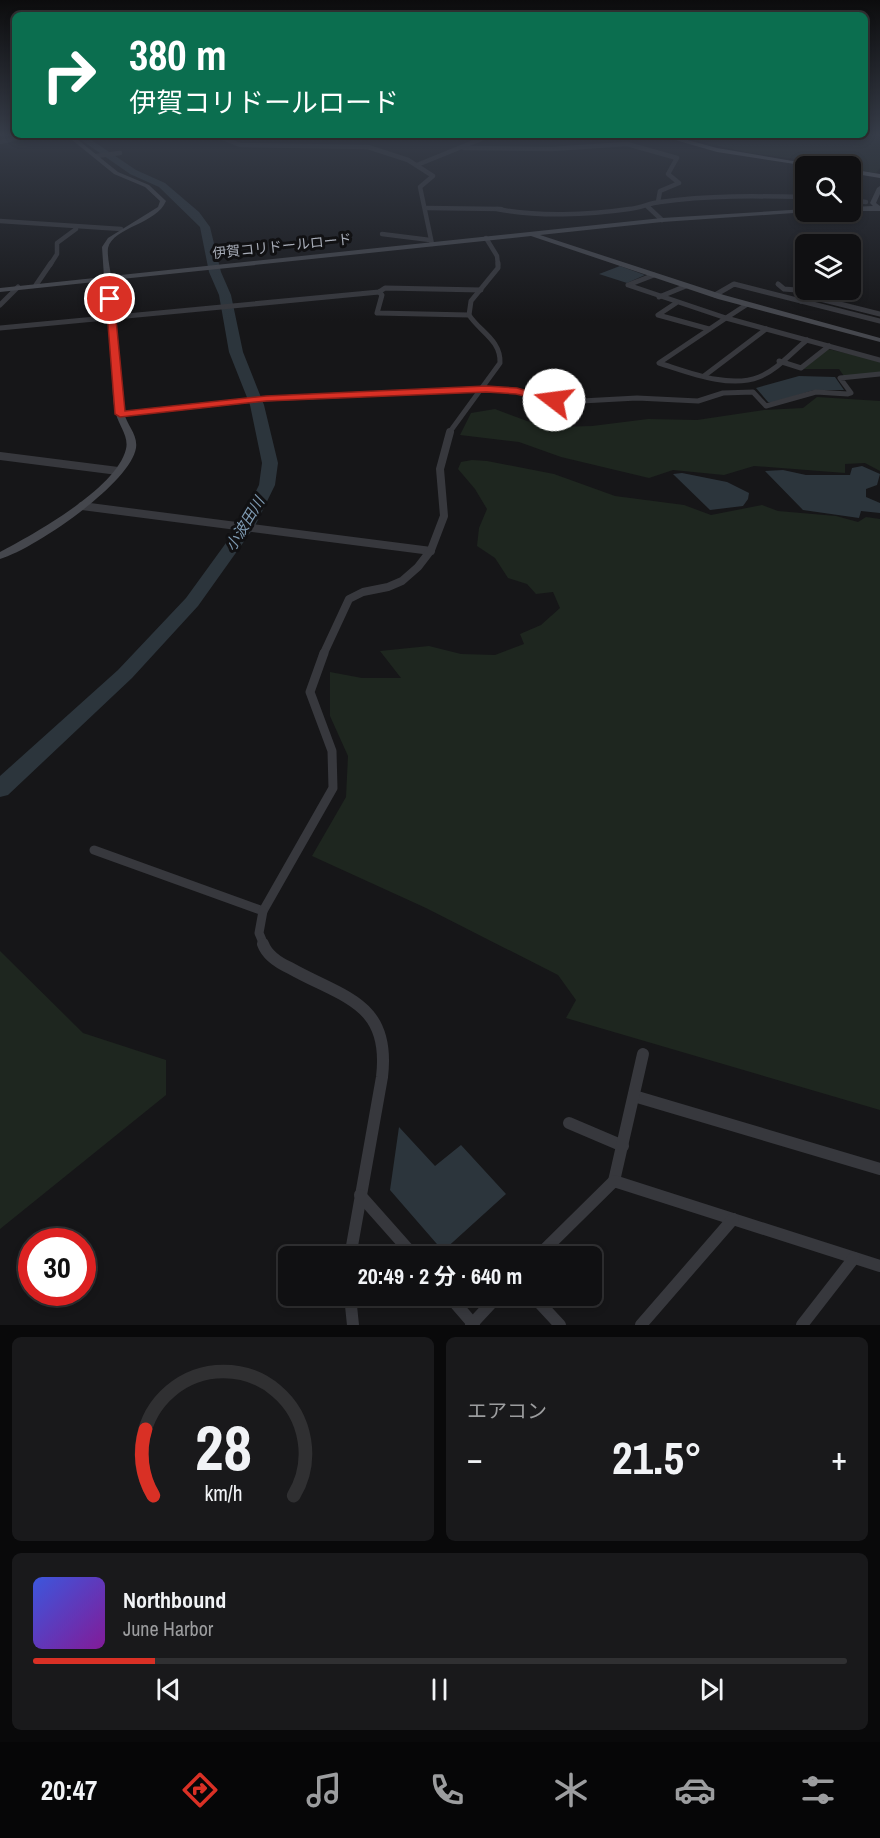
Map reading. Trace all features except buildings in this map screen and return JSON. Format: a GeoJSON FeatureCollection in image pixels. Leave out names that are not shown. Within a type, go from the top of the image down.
{"type":"FeatureCollection","features":[{"type":"Feature","properties":{"kind":"street"},"geometry":{"type":"LineString","coordinates":[[0,556],[51,530],[82,506],[118,471],[131,450],[130,434],[120,414],[105,247],[120,229],[159,209],[163,201],[159,197]]}},
{"type":"Feature","properties":{"kind":"street"},"geometry":{"type":"LineString","coordinates":[[382,234],[431,242],[426,227],[427,208],[424,197]]}},
{"type":"Feature","properties":{"kind":"street"},"geometry":{"type":"LineString","coordinates":[[658,202],[659,197]]}},
{"type":"Feature","properties":{"kind":"street"},"geometry":{"type":"LineString","coordinates":[[498,209],[517,212],[647,206],[658,202],[722,197]]}},
{"type":"Feature","properties":{"kind":"street"},"geometry":{"type":"LineString","coordinates":[[876,197],[873,203],[880,208]]}},
{"type":"Feature","properties":{"kind":"street"},"geometry":{"type":"LineString","coordinates":[[861,201],[866,202]]}},
{"type":"Feature","properties":{"kind":"street"},"geometry":{"type":"LineString","coordinates":[[647,206],[662,220]]}},
{"type":"Feature","properties":{"kind":"street"},"geometry":{"type":"LineString","coordinates":[[427,208],[551,207]]}},
{"type":"Feature","properties":{"kind":"street"},"geometry":{"type":"LineString","coordinates":[[861,209],[880,208]]}},
{"type":"Feature","properties":{"kind":"street","name":"伊賀コリドールロード"},"geometry":{"type":"LineString","coordinates":[[0,290],[431,242],[662,220],[795,212]]}},
{"type":"Feature","properties":{"kind":"street"},"geometry":{"type":"LineString","coordinates":[[0,221],[76,229],[120,229]]}},
{"type":"Feature","properties":{"kind":"street"},"geometry":{"type":"LineString","coordinates":[[36,285],[57,254],[57,243],[76,229]]}},
{"type":"Feature","properties":{"kind":"street"},"geometry":{"type":"LineString","coordinates":[[555,243],[551,241],[550,236],[561,231]]}},
{"type":"Feature","properties":{"kind":"street"},"geometry":{"type":"LineString","coordinates":[[531,234],[746,305],[880,340]]}},
{"type":"Feature","properties":{"kind":"street"},"geometry":{"type":"LineString","coordinates":[[352,1246],[382,1075],[384,1057],[379,1030],[369,1012],[354,998],[280,964],[267,954],[262,948],[257,932],[263,911],[333,788],[336,770],[334,754],[326,727],[310,692],[315,672],[346,605],[358,592],[395,584],[410,575],[431,551],[443,519],[444,498],[439,477],[444,445],[458,414],[496,370],[501,355],[492,339],[477,327],[469,315],[469,304],[497,270],[499,262],[486,238]]}},
{"type":"Feature","properties":{"kind":"street"},"geometry":{"type":"LineString","coordinates":[[654,275],[628,285],[726,318],[880,360]]}},
{"type":"Feature","properties":{"kind":"street"},"geometry":{"type":"LineString","coordinates":[[715,295],[734,284],[880,321]]}},
{"type":"Feature","properties":{"kind":"street"},"geometry":{"type":"LineString","coordinates":[[778,284],[784,289],[795,290]]}},
{"type":"Feature","properties":{"kind":"street"},"geometry":{"type":"LineString","coordinates":[[660,297],[686,286]]}},
{"type":"Feature","properties":{"kind":"street"},"geometry":{"type":"LineString","coordinates":[[0,305],[18,287]]}},
{"type":"Feature","properties":{"kind":"street"},"geometry":{"type":"LineString","coordinates":[[0,328],[379,292],[385,288],[481,290]]}},
{"type":"Feature","properties":{"kind":"street"},"geometry":{"type":"LineString","coordinates":[[379,292],[382,295],[377,313],[469,315]]}},
{"type":"Feature","properties":{"kind":"street"},"geometry":{"type":"LineString","coordinates":[[824,300],[880,314]]}},
{"type":"Feature","properties":{"kind":"street"},"geometry":{"type":"LineString","coordinates":[[676,303],[658,315],[709,329]]}},
{"type":"Feature","properties":{"kind":"street"},"geometry":{"type":"LineString","coordinates":[[746,305],[659,363],[704,376],[746,379],[760,376],[807,340]]}},
{"type":"Feature","properties":{"kind":"street"},"geometry":{"type":"LineString","coordinates":[[704,376],[766,329]]}},
{"type":"Feature","properties":{"kind":"street"},"geometry":{"type":"LineString","coordinates":[[779,362],[801,368],[829,346]]}},
{"type":"Feature","properties":{"kind":"street"},"geometry":{"type":"LineString","coordinates":[[120,414],[266,399],[478,390],[517,391],[558,401],[586,402],[633,398],[698,401],[723,393],[753,392],[766,406],[816,392],[848,394],[851,393],[840,378],[880,374]]}},
{"type":"Feature","properties":{"kind":"street"},"geometry":{"type":"LineString","coordinates":[[0,456],[54,460],[118,471]]}},
{"type":"Feature","properties":{"kind":"street"},"geometry":{"type":"LineString","coordinates":[[82,506],[431,551]]}},
{"type":"Feature","properties":{"kind":"street"},"geometry":{"type":"LineString","coordinates":[[94,850],[263,911]]}},
{"type":"Feature","properties":{"kind":"street"},"geometry":{"type":"LineString","coordinates":[[548,1246],[614,1181],[644,1054]]}},
{"type":"Feature","properties":{"kind":"street"},"geometry":{"type":"LineString","coordinates":[[634,1096],[880,1169]]}},
{"type":"Feature","properties":{"kind":"street"},"geometry":{"type":"LineString","coordinates":[[569,1123],[623,1146]]}},
{"type":"Feature","properties":{"kind":"street"},"geometry":{"type":"LineString","coordinates":[[614,1181],[880,1266]]}},
{"type":"Feature","properties":{"kind":"street"},"geometry":{"type":"LineString","coordinates":[[360,1195],[405,1246]]}},
{"type":"Feature","properties":{"kind":"street"},"geometry":{"type":"LineString","coordinates":[[641,1325],[733,1219]]}},
{"type":"Feature","properties":{"kind":"street"},"geometry":{"type":"LineString","coordinates":[[802,1325],[854,1258]]}},
{"type":"Feature","properties":{"kind":"street"},"geometry":{"type":"LineString","coordinates":[[351,1306],[353,1325]]}},
{"type":"Feature","properties":{"kind":"street"},"geometry":{"type":"LineString","coordinates":[[458,1306],[473,1324],[489,1306]]}},
{"type":"Feature","properties":{"kind":"street"},"geometry":{"type":"LineString","coordinates":[[542,1306],[560,1325]]}},
{"type":"Feature","properties":{"kind":"shaded area"},"geometry":{"type":"Polygon","coordinates":[[[620,266],[645,275],[627,283],[599,274],[620,266]]]}},
{"type":"Feature","properties":{"kind":"shaded area"},"geometry":{"type":"Polygon","coordinates":[[[828,349],[880,361],[880,373],[844,376],[839,369],[803,369],[828,349]]]}},
{"type":"Feature","properties":{"kind":"shaded area"},"geometry":{"type":"Polygon","coordinates":[[[799,376],[835,377],[844,390],[814,390],[772,403],[768,402],[756,388],[799,376]]]}},
{"type":"Feature","properties":{"kind":"shaded area"},"geometry":{"type":"Polygon","coordinates":[[[817,397],[880,401],[880,471],[865,463],[845,464],[845,473],[754,466],[724,475],[673,470],[649,478],[561,457],[519,442],[460,435],[471,413],[495,409],[527,421],[557,427],[592,426],[648,419],[697,420],[764,410],[803,408],[817,397]]]}},
{"type":"Feature","properties":{"kind":"shaded area"},"geometry":{"type":"Polygon","coordinates":[[[472,460],[554,474],[615,496],[684,505],[711,515],[762,505],[778,511],[836,516],[858,522],[866,517],[880,519],[880,1110],[566,1018],[576,1000],[558,975],[426,908],[312,856],[346,797],[348,756],[330,716],[330,672],[362,678],[401,678],[380,651],[429,646],[461,654],[495,655],[524,644],[520,634],[541,625],[560,608],[553,592],[536,594],[527,584],[508,578],[495,558],[477,546],[479,528],[487,509],[475,489],[458,469],[461,462],[472,460]]]}},
{"type":"Feature","properties":{"kind":"shaded area"},"geometry":{"type":"Polygon","coordinates":[[[862,466],[880,474],[877,485],[866,489],[866,497],[880,503],[880,513],[861,511],[859,518],[803,510],[765,471],[783,470],[806,475],[850,475],[852,468],[862,466]]]}},
{"type":"Feature","properties":{"kind":"shaded area"},"geometry":{"type":"Polygon","coordinates":[[[682,473],[727,482],[749,493],[748,499],[743,506],[710,510],[673,474],[682,473]]]}},
{"type":"Feature","properties":{"kind":"shaded area"},"geometry":{"type":"Polygon","coordinates":[[[0,951],[83,1033],[166,1060],[166,1095],[0,1229],[0,951]]]}},
{"type":"Feature","properties":{"kind":"shaded area"},"geometry":{"type":"Polygon","coordinates":[[[399,1127],[435,1166],[461,1145],[506,1194],[449,1246],[439,1246],[390,1190],[399,1127]]]}},
{"type":"Feature","properties":{"kind":"waterway","name":"小波田川"},"geometry":{"type":"LineString","coordinates":[[0,789],[125,674],[192,602],[247,526],[267,485],[270,463],[257,405],[236,352],[225,295],[215,272],[205,227],[195,214],[175,197]]}},
{"type":"Feature","properties":{"kind":"route"},"geometry":{"type":"LineString","coordinates":[[110,299],[120,414],[266,399],[486,389],[517,391],[554,400]]}}]}
